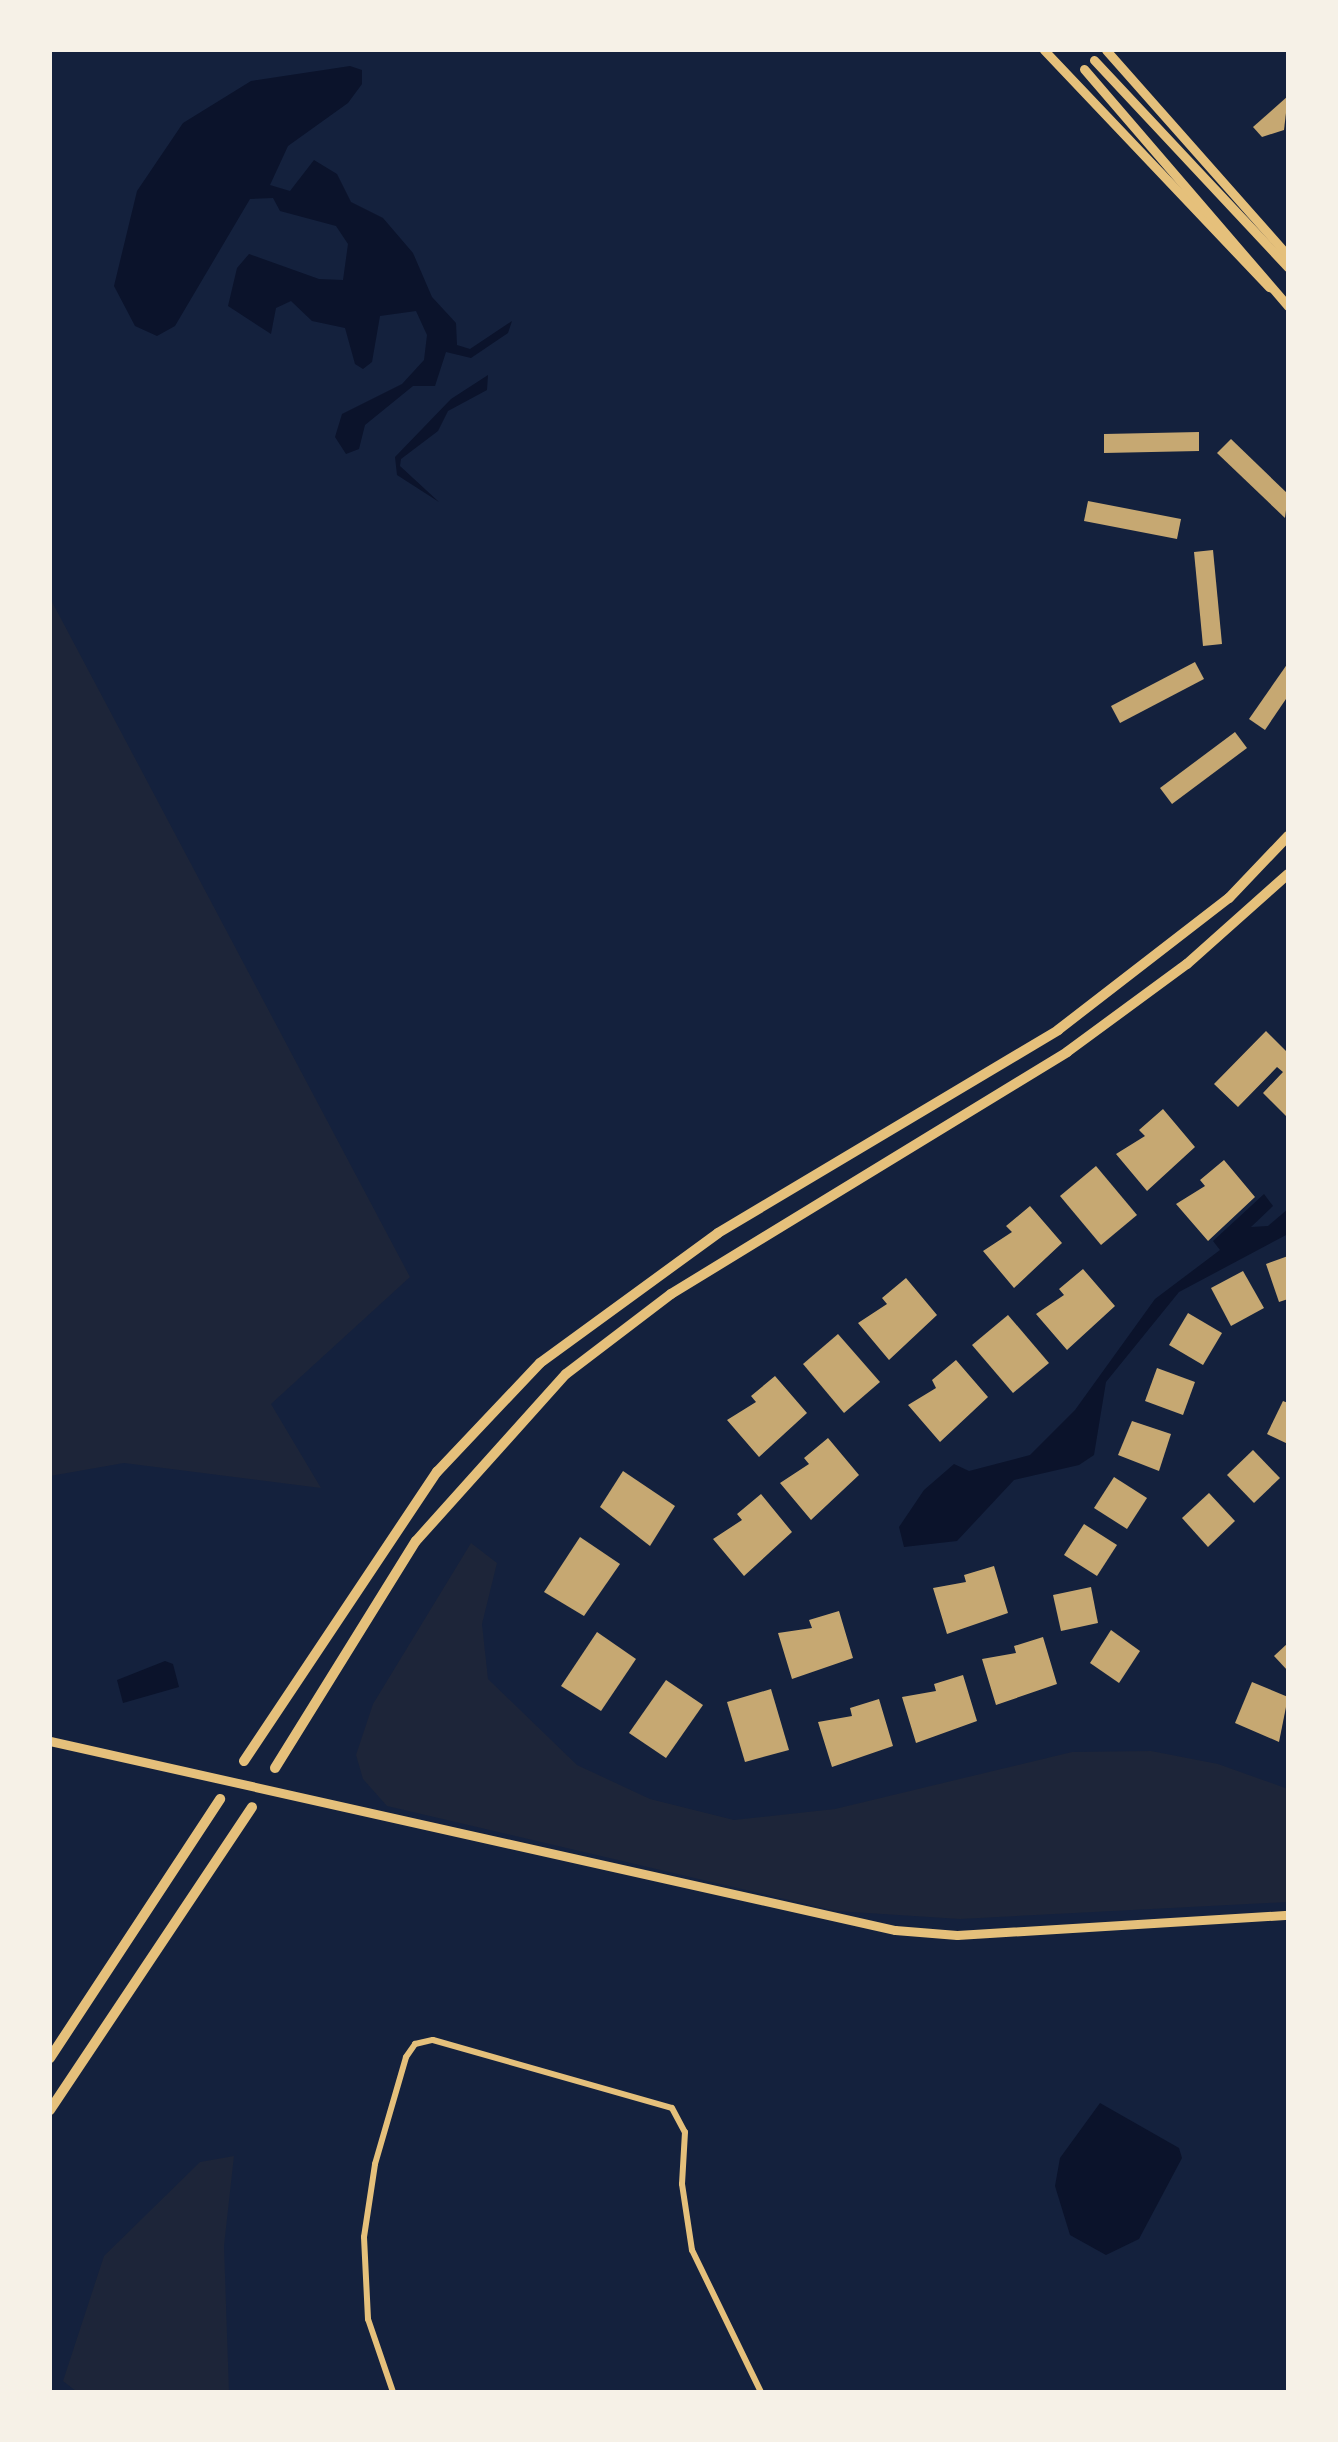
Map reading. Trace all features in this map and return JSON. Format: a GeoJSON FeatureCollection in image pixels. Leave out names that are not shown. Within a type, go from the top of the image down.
{"type":"FeatureCollection","features":[{"type":"Feature","properties":{"kind":"main road"},"geometry":{"type":"LineString","coordinates":[[1044,50],[1246,270],[1276,292]]}},
{"type":"Feature","properties":{"kind":"main road"},"geometry":{"type":"LineString","coordinates":[[1106,50],[1288,256]]}},
{"type":"Feature","properties":{"kind":"main road"},"geometry":{"type":"LineString","coordinates":[[1094,60],[1288,267]]}},
{"type":"Feature","properties":{"kind":"main road"},"geometry":{"type":"LineString","coordinates":[[1084,69],[1288,306]]}},
{"type":"Feature","properties":{"kind":"main road"},"geometry":{"type":"LineString","coordinates":[[244,1761],[437,1472],[540,1364],[718,1232],[1058,1030],[1229,898],[1288,836]]}},
{"type":"Feature","properties":{"kind":"main road"},"geometry":{"type":"LineString","coordinates":[[275,1768],[416,1541],[566,1374],[730,1255],[1068,1052],[1186,964],[1288,874]]}},
{"type":"Feature","properties":{"kind":"main road"},"geometry":{"type":"LineString","coordinates":[[50,1741],[896,1930],[957,1935],[1288,1915]]}},
{"type":"Feature","properties":{"kind":"main road"},"geometry":{"type":"LineString","coordinates":[[50,2058],[220,1800]]}},
{"type":"Feature","properties":{"kind":"main road"},"geometry":{"type":"LineString","coordinates":[[50,2110],[252,1806]]}},
{"type":"Feature","properties":{"kind":"street"},"geometry":{"type":"LineString","coordinates":[[394,2392],[368,2319],[366,2221],[406,2057],[416,2044],[433,2040],[672,2108],[684,2132],[682,2184],[692,2250],[761,2392]]}},
{"type":"Feature","properties":{"kind":"shaded area"},"geometry":{"type":"Polygon","coordinates":[[[350,66],[362,70],[362,84],[348,103],[288,146],[270,185],[290,191],[314,160],[337,174],[351,202],[383,218],[413,253],[432,297],[456,323],[457,345],[470,349],[512,321],[508,333],[471,358],[446,352],[435,386],[413,386],[365,425],[359,449],[346,454],[335,437],[342,414],[402,384],[424,360],[427,335],[416,311],[380,316],[372,362],[363,369],[355,364],[345,328],[312,321],[291,301],[276,308],[271,334],[228,306],[237,268],[249,254],[319,279],[343,280],[348,244],[336,226],[280,211],[273,198],[250,199],[175,326],[157,336],[135,326],[114,286],[137,191],[183,123],[251,81],[350,66]]]}},
{"type":"Feature","properties":{"kind":"shaded area"},"geometry":{"type":"Polygon","coordinates":[[[488,375],[487,390],[448,411],[438,431],[401,459],[400,466],[439,502],[397,475],[395,457],[451,399],[488,375]]]}},
{"type":"Feature","properties":{"kind":"shaded area"},"geometry":{"type":"Polygon","coordinates":[[[50,598],[410,1277],[271,1404],[321,1488],[124,1463],[50,1476],[50,598]]]}},
{"type":"Feature","properties":{"kind":"shaded area"},"geometry":{"type":"Polygon","coordinates":[[[1264,1194],[1273,1206],[1251,1227],[1268,1226],[1288,1209],[1288,1234],[1179,1292],[1106,1382],[1094,1455],[1079,1465],[1014,1480],[957,1541],[904,1547],[899,1527],[924,1490],[954,1464],[969,1471],[1030,1455],[1075,1410],[1155,1299],[1220,1250],[1213,1241],[1264,1194]]]}},
{"type":"Feature","properties":{"kind":"shaded area"},"geometry":{"type":"Polygon","coordinates":[[[471,1543],[497,1563],[482,1624],[488,1679],[577,1765],[650,1799],[734,1820],[835,1809],[1072,1752],[1151,1751],[1218,1764],[1288,1789],[1288,1902],[960,1919],[836,1911],[387,1806],[363,1779],[356,1755],[373,1704],[471,1543]]]}},
{"type":"Feature","properties":{"kind":"shaded area"},"geometry":{"type":"Polygon","coordinates":[[[165,1661],[173,1664],[179,1687],[123,1703],[117,1680],[165,1661]]]}},
{"type":"Feature","properties":{"kind":"shaded area"},"geometry":{"type":"Polygon","coordinates":[[[1100,2103],[1179,2148],[1182,2158],[1139,2239],[1106,2255],[1070,2235],[1055,2186],[1060,2158],[1100,2103]]]}},
{"type":"Feature","properties":{"kind":"shaded area"},"geometry":{"type":"Polygon","coordinates":[[[234,2156],[224,2246],[229,2392],[77,2392],[63,2381],[104,2256],[200,2162],[234,2156]]]}},
{"type":"Feature","properties":{"kind":"building"},"geometry":{"type":"Polygon","coordinates":[[[1288,96],[1284,130],[1262,137],[1253,127],[1288,96]]]}},
{"type":"Feature","properties":{"kind":"building"},"geometry":{"type":"Polygon","coordinates":[[[1199,432],[1199,451],[1104,453],[1104,434],[1199,432]]]}},
{"type":"Feature","properties":{"kind":"building"},"geometry":{"type":"Polygon","coordinates":[[[1231,439],[1288,494],[1285,518],[1217,453],[1231,439]]]}},
{"type":"Feature","properties":{"kind":"building"},"geometry":{"type":"Polygon","coordinates":[[[1088,501],[1181,519],[1177,539],[1084,521],[1088,501]]]}},
{"type":"Feature","properties":{"kind":"building"},"geometry":{"type":"Polygon","coordinates":[[[1213,550],[1222,644],[1203,646],[1194,552],[1213,550]]]}},
{"type":"Feature","properties":{"kind":"building"},"geometry":{"type":"Polygon","coordinates":[[[1195,662],[1204,679],[1120,723],[1111,706],[1195,662]]]}},
{"type":"Feature","properties":{"kind":"building"},"geometry":{"type":"Polygon","coordinates":[[[1288,663],[1288,696],[1265,730],[1249,719],[1288,663]]]}},
{"type":"Feature","properties":{"kind":"building"},"geometry":{"type":"Polygon","coordinates":[[[1235,732],[1247,748],[1172,804],[1160,788],[1235,732]]]}},
{"type":"Feature","properties":{"kind":"building"},"geometry":{"type":"Polygon","coordinates":[[[1266,1031],[1288,1053],[1288,1118],[1263,1093],[1283,1072],[1277,1067],[1238,1107],[1214,1084],[1266,1031]]]}},
{"type":"Feature","properties":{"kind":"building"},"geometry":{"type":"Polygon","coordinates":[[[1163,1109],[1195,1147],[1147,1191],[1116,1154],[1145,1136],[1139,1130],[1163,1109]]]}},
{"type":"Feature","properties":{"kind":"building"},"geometry":{"type":"Polygon","coordinates":[[[1224,1160],[1255,1197],[1208,1241],[1176,1204],[1205,1186],[1200,1180],[1224,1160]]]}},
{"type":"Feature","properties":{"kind":"building"},"geometry":{"type":"Polygon","coordinates":[[[1096,1166],[1137,1215],[1101,1245],[1060,1196],[1096,1166]]]}},
{"type":"Feature","properties":{"kind":"building"},"geometry":{"type":"Polygon","coordinates":[[[1030,1206],[1062,1243],[1014,1288],[983,1251],[1012,1232],[1006,1226],[1030,1206]]]}},
{"type":"Feature","properties":{"kind":"building"},"geometry":{"type":"Polygon","coordinates":[[[1288,1256],[1288,1299],[1279,1302],[1266,1264],[1288,1256]]]}},
{"type":"Feature","properties":{"kind":"building"},"geometry":{"type":"Polygon","coordinates":[[[1083,1269],[1115,1306],[1067,1350],[1036,1314],[1064,1295],[1059,1289],[1083,1269]]]}},
{"type":"Feature","properties":{"kind":"building"},"geometry":{"type":"Polygon","coordinates":[[[1243,1271],[1264,1308],[1231,1326],[1211,1288],[1243,1271]]]}},
{"type":"Feature","properties":{"kind":"building"},"geometry":{"type":"Polygon","coordinates":[[[906,1278],[937,1315],[889,1360],[858,1323],[887,1304],[882,1298],[906,1278]]]}},
{"type":"Feature","properties":{"kind":"building"},"geometry":{"type":"Polygon","coordinates":[[[1188,1313],[1222,1333],[1203,1365],[1169,1345],[1188,1313]]]}},
{"type":"Feature","properties":{"kind":"building"},"geometry":{"type":"Polygon","coordinates":[[[1008,1315],[1049,1363],[1013,1393],[972,1345],[1008,1315]]]}},
{"type":"Feature","properties":{"kind":"building"},"geometry":{"type":"Polygon","coordinates":[[[838,1334],[880,1382],[844,1413],[803,1364],[838,1334]]]}},
{"type":"Feature","properties":{"kind":"building"},"geometry":{"type":"Polygon","coordinates":[[[956,1360],[988,1397],[940,1442],[908,1405],[936,1388],[932,1380],[956,1360]]]}},
{"type":"Feature","properties":{"kind":"building"},"geometry":{"type":"Polygon","coordinates":[[[1157,1368],[1195,1382],[1183,1415],[1145,1401],[1157,1368]]]}},
{"type":"Feature","properties":{"kind":"building"},"geometry":{"type":"Polygon","coordinates":[[[775,1376],[807,1413],[759,1457],[727,1420],[756,1402],[751,1396],[775,1376]]]}},
{"type":"Feature","properties":{"kind":"building"},"geometry":{"type":"Polygon","coordinates":[[[1283,1401],[1288,1403],[1288,1444],[1267,1434],[1283,1401]]]}},
{"type":"Feature","properties":{"kind":"building"},"geometry":{"type":"Polygon","coordinates":[[[1132,1421],[1171,1434],[1159,1471],[1118,1455],[1132,1421]]]}},
{"type":"Feature","properties":{"kind":"building"},"geometry":{"type":"Polygon","coordinates":[[[828,1438],[859,1475],[811,1520],[780,1483],[809,1464],[804,1458],[828,1438]]]}},
{"type":"Feature","properties":{"kind":"building"},"geometry":{"type":"Polygon","coordinates":[[[1253,1450],[1280,1478],[1254,1503],[1227,1475],[1253,1450]]]}},
{"type":"Feature","properties":{"kind":"building"},"geometry":{"type":"Polygon","coordinates":[[[623,1471],[675,1506],[650,1546],[600,1507],[623,1471]]]}},
{"type":"Feature","properties":{"kind":"building"},"geometry":{"type":"Polygon","coordinates":[[[1114,1477],[1147,1498],[1127,1529],[1094,1508],[1114,1477]]]}},
{"type":"Feature","properties":{"kind":"building"},"geometry":{"type":"Polygon","coordinates":[[[1209,1493],[1235,1521],[1208,1547],[1182,1518],[1209,1493]]]}},
{"type":"Feature","properties":{"kind":"building"},"geometry":{"type":"Polygon","coordinates":[[[761,1494],[792,1532],[744,1576],[713,1539],[742,1520],[737,1514],[761,1494]]]}},
{"type":"Feature","properties":{"kind":"building"},"geometry":{"type":"Polygon","coordinates":[[[1084,1524],[1117,1545],[1097,1576],[1064,1555],[1084,1524]]]}},
{"type":"Feature","properties":{"kind":"building"},"geometry":{"type":"Polygon","coordinates":[[[580,1537],[620,1564],[584,1616],[544,1592],[580,1537]]]}},
{"type":"Feature","properties":{"kind":"building"},"geometry":{"type":"Polygon","coordinates":[[[994,1566],[1008,1613],[947,1634],[933,1588],[966,1582],[964,1575],[994,1566]]]}},
{"type":"Feature","properties":{"kind":"building"},"geometry":{"type":"Polygon","coordinates":[[[1091,1587],[1098,1623],[1061,1631],[1053,1595],[1091,1587]]]}},
{"type":"Feature","properties":{"kind":"building"},"geometry":{"type":"Polygon","coordinates":[[[839,1611],[853,1658],[792,1679],[778,1633],[812,1628],[809,1620],[839,1611]]]}},
{"type":"Feature","properties":{"kind":"building"},"geometry":{"type":"Polygon","coordinates":[[[1111,1630],[1140,1651],[1119,1683],[1090,1663],[1111,1630]]]}},
{"type":"Feature","properties":{"kind":"building"},"geometry":{"type":"Polygon","coordinates":[[[597,1632],[636,1659],[601,1711],[561,1686],[597,1632]]]}},
{"type":"Feature","properties":{"kind":"building"},"geometry":{"type":"Polygon","coordinates":[[[1043,1637],[1057,1684],[996,1705],[982,1659],[1016,1653],[1014,1646],[1043,1637]]]}},
{"type":"Feature","properties":{"kind":"building"},"geometry":{"type":"Polygon","coordinates":[[[1288,1643],[1288,1671],[1274,1656],[1288,1643]]]}},
{"type":"Feature","properties":{"kind":"building"},"geometry":{"type":"Polygon","coordinates":[[[963,1675],[977,1721],[916,1743],[902,1697],[936,1691],[934,1684],[963,1675]]]}},
{"type":"Feature","properties":{"kind":"building"},"geometry":{"type":"Polygon","coordinates":[[[666,1680],[703,1705],[666,1758],[629,1733],[666,1680]]]}},
{"type":"Feature","properties":{"kind":"building"},"geometry":{"type":"Polygon","coordinates":[[[1252,1682],[1288,1697],[1279,1742],[1235,1723],[1252,1682]]]}},
{"type":"Feature","properties":{"kind":"building"},"geometry":{"type":"Polygon","coordinates":[[[771,1689],[789,1750],[745,1762],[727,1702],[771,1689]]]}},
{"type":"Feature","properties":{"kind":"building"},"geometry":{"type":"Polygon","coordinates":[[[879,1699],[893,1746],[832,1767],[818,1722],[852,1716],[850,1708],[879,1699]]]}}]}
